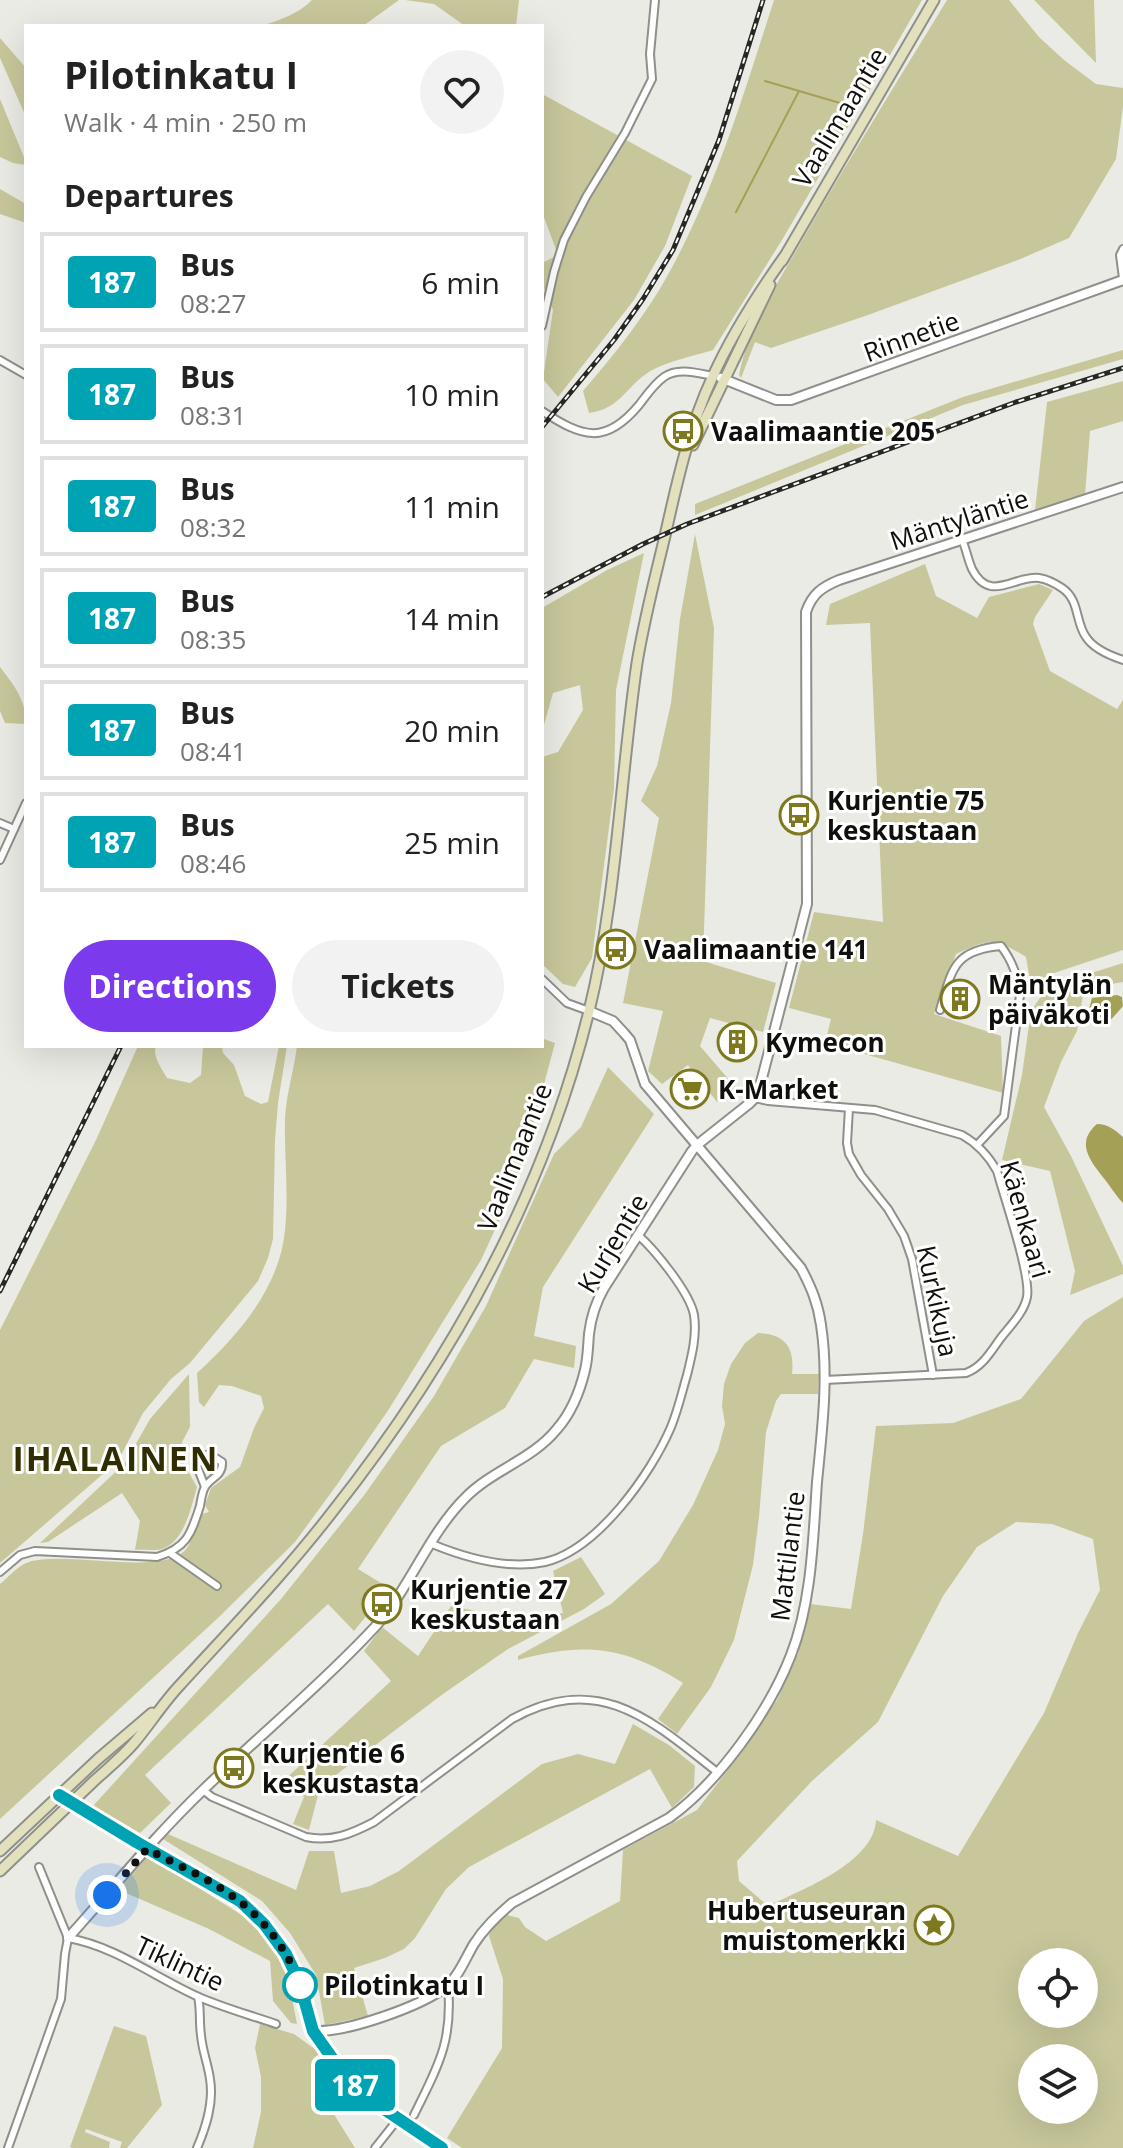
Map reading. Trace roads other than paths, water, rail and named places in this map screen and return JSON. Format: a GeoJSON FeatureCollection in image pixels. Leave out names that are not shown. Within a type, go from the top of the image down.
{"type":"FeatureCollection","features":[{"type":"Feature","properties":{"kind":"main road","name":"Vaalimaantie"},"geometry":{"type":"LineString","coordinates":[[0,1871],[133,1744],[161,1706],[300,1552],[412,1403],[475,1301],[540,1163],[589,1011],[605,938],[637,663],[680,473],[718,377],[934,0]]}},
{"type":"Feature","properties":{"kind":"main road","name":"Vaalimaantie"},"geometry":{"type":"LineString","coordinates":[[0,1851],[126,1733],[161,1706]]}},
{"type":"Feature","properties":{"kind":"street"},"geometry":{"type":"LineString","coordinates":[[544,317],[564,240],[652,79],[650,54],[655,0]]}},
{"type":"Feature","properties":{"kind":"street"},"geometry":{"type":"LineString","coordinates":[[1123,249],[1120,255],[1123,279]]}},
{"type":"Feature","properties":{"kind":"street","name":"Rinnetie"},"geometry":{"type":"LineString","coordinates":[[718,377],[776,400],[791,400],[1123,279]]}},
{"type":"Feature","properties":{"kind":"street"},"geometry":{"type":"LineString","coordinates":[[0,360],[24,374]]}},
{"type":"Feature","properties":{"kind":"street"},"geometry":{"type":"LineString","coordinates":[[544,412],[576,430],[602,433],[615,429],[625,421],[664,377],[689,371],[718,377]]}},
{"type":"Feature","properties":{"kind":"street","name":"Mäntyläntie"},"geometry":{"type":"LineString","coordinates":[[755,1098],[807,904],[806,612],[812,598],[825,585],[839,580],[1123,487]]}},
{"type":"Feature","properties":{"kind":"street"},"geometry":{"type":"LineString","coordinates":[[962,539],[978,578],[998,587],[1038,578],[1064,589],[1073,600],[1085,636],[1092,644],[1123,660]]}},
{"type":"Feature","properties":{"kind":"street"},"geometry":{"type":"LineString","coordinates":[[0,860],[24,807]]}},
{"type":"Feature","properties":{"kind":"street"},"geometry":{"type":"LineString","coordinates":[[0,823],[14,829]]}},
{"type":"Feature","properties":{"kind":"street"},"geometry":{"type":"LineString","coordinates":[[940,1010],[952,972],[963,959],[978,948],[1001,946],[1011,959],[1020,995],[1004,1116],[977,1145]]}},
{"type":"Feature","properties":{"kind":"street"},"geometry":{"type":"LineString","coordinates":[[544,981],[567,1003],[589,1011]]}},
{"type":"Feature","properties":{"kind":"street","name":"Mattilantie"},"geometry":{"type":"LineString","coordinates":[[313,2031],[374,2020],[409,2007],[448,1985],[482,1932],[512,1903],[688,1805],[746,1736],[768,1704],[792,1654],[802,1621],[810,1569],[825,1380],[818,1304],[801,1268],[645,1084],[630,1040],[613,1021],[589,1011]]}},
{"type":"Feature","properties":{"kind":"street","name":"Käenkaari"},"geometry":{"type":"LineString","coordinates":[[755,1098],[875,1110],[962,1135],[989,1157],[997,1171],[1024,1271],[1027,1296],[1023,1308],[976,1369],[966,1373],[825,1380]]}},
{"type":"Feature","properties":{"kind":"street","name":"Kurjentie"},"geometry":{"type":"LineString","coordinates":[[68,1938],[203,1790],[377,1624],[466,1497],[485,1480],[540,1446],[557,1429],[572,1405],[586,1367],[589,1332],[598,1299],[697,1145],[755,1098]]}},
{"type":"Feature","properties":{"kind":"street","name":"Kurkikuja"},"geometry":{"type":"LineString","coordinates":[[849,1108],[849,1154],[888,1209],[908,1247],[933,1375]]}},
{"type":"Feature","properties":{"kind":"street"},"geometry":{"type":"LineString","coordinates":[[432,1544],[482,1560],[511,1564],[546,1562],[581,1544],[602,1526],[644,1477],[671,1427],[680,1401],[692,1357],[695,1325],[688,1298],[638,1235]]}},
{"type":"Feature","properties":{"kind":"street"},"geometry":{"type":"LineString","coordinates":[[0,1572],[20,1555],[35,1551],[157,1557],[170,1553],[182,1545],[191,1533],[205,1487],[223,1467],[215,1457],[204,1454],[198,1455],[195,1461],[205,1487]]}},
{"type":"Feature","properties":{"kind":"street"},"geometry":{"type":"LineString","coordinates":[[170,1553],[217,1586]]}},
{"type":"Feature","properties":{"kind":"street"},"geometry":{"type":"LineString","coordinates":[[203,1790],[212,1797],[306,1837],[320,1840],[337,1838],[374,1822],[512,1719],[530,1709],[558,1701],[582,1699],[627,1708],[717,1772]]}},
{"type":"Feature","properties":{"kind":"street"},"geometry":{"type":"LineString","coordinates":[[59,1795],[240,1901],[264,1924],[286,1954],[299,1981],[313,2031],[342,2072],[366,2096],[442,2148]]}},
{"type":"Feature","properties":{"kind":"street"},"geometry":{"type":"LineString","coordinates":[[8,2148],[61,1999],[68,1938],[39,1867]]}},
{"type":"Feature","properties":{"kind":"street","name":"Tiklintie"},"geometry":{"type":"LineString","coordinates":[[68,1938],[89,1943],[139,1965],[198,1997],[276,2024]]}},
{"type":"Feature","properties":{"kind":"street"},"geometry":{"type":"LineString","coordinates":[[414,2115],[444,2050],[449,2027],[448,1985]]}},
{"type":"Feature","properties":{"kind":"street"},"geometry":{"type":"LineString","coordinates":[[197,2148],[211,2096],[198,1997]]}},
{"type":"Feature","properties":{"kind":"street"},"geometry":{"type":"LineString","coordinates":[[375,2148],[398,2119]]}},
{"type":"Feature","properties":{"kind":"waterway"},"geometry":{"type":"LineString","coordinates":[[765,81],[857,108]]}},
{"type":"Feature","properties":{"kind":"waterway"},"geometry":{"type":"LineString","coordinates":[[736,212],[799,91]]}},
{"type":"Feature","properties":{"kind":"railway"},"geometry":{"type":"LineString","coordinates":[[544,425],[614,340],[673,250],[719,140],[763,0]]}},
{"type":"Feature","properties":{"kind":"railway"},"geometry":{"type":"LineString","coordinates":[[544,596],[687,524],[1016,402],[1123,368]]}},
{"type":"Feature","properties":{"kind":"railway"},"geometry":{"type":"LineString","coordinates":[[0,1291],[120,1048]]}},
{"type":"Feature","properties":{"kind":"place","name":"Vaalimaantie 205"},"geometry":{"type":"Point","coordinates":[683,431]}},
{"type":"Feature","properties":{"kind":"place","name":"Kurjentie 75 keskustaan"},"geometry":{"type":"Point","coordinates":[799,815]}},
{"type":"Feature","properties":{"kind":"place","name":"Vaalimaantie 141"},"geometry":{"type":"Point","coordinates":[616,949]}},
{"type":"Feature","properties":{"kind":"place","name":"Mäntylän päiväkoti"},"geometry":{"type":"Point","coordinates":[960,999]}},
{"type":"Feature","properties":{"kind":"place","name":"Kymecon"},"geometry":{"type":"Point","coordinates":[737,1042]}},
{"type":"Feature","properties":{"kind":"place","name":"K-Market"},"geometry":{"type":"Point","coordinates":[690,1089]}},
{"type":"Feature","properties":{"kind":"place","name":"Kurjentie 27 keskustaan"},"geometry":{"type":"Point","coordinates":[382,1604]}},
{"type":"Feature","properties":{"kind":"place","name":"Kurjentie 6 keskustasta"},"geometry":{"type":"Point","coordinates":[234,1768]}},
{"type":"Feature","properties":{"kind":"place","name":"Hubertuseuran muistomerkki"},"geometry":{"type":"Point","coordinates":[934,1925]}},
{"type":"Feature","properties":{"kind":"place","name":"Pilotinkatu I"},"geometry":{"type":"Point","coordinates":[300,1985]}},
{"type":"Feature","properties":{"kind":"district","name":"IHALAINEN"},"geometry":{"type":"Point","coordinates":[116,1458]}}]}
